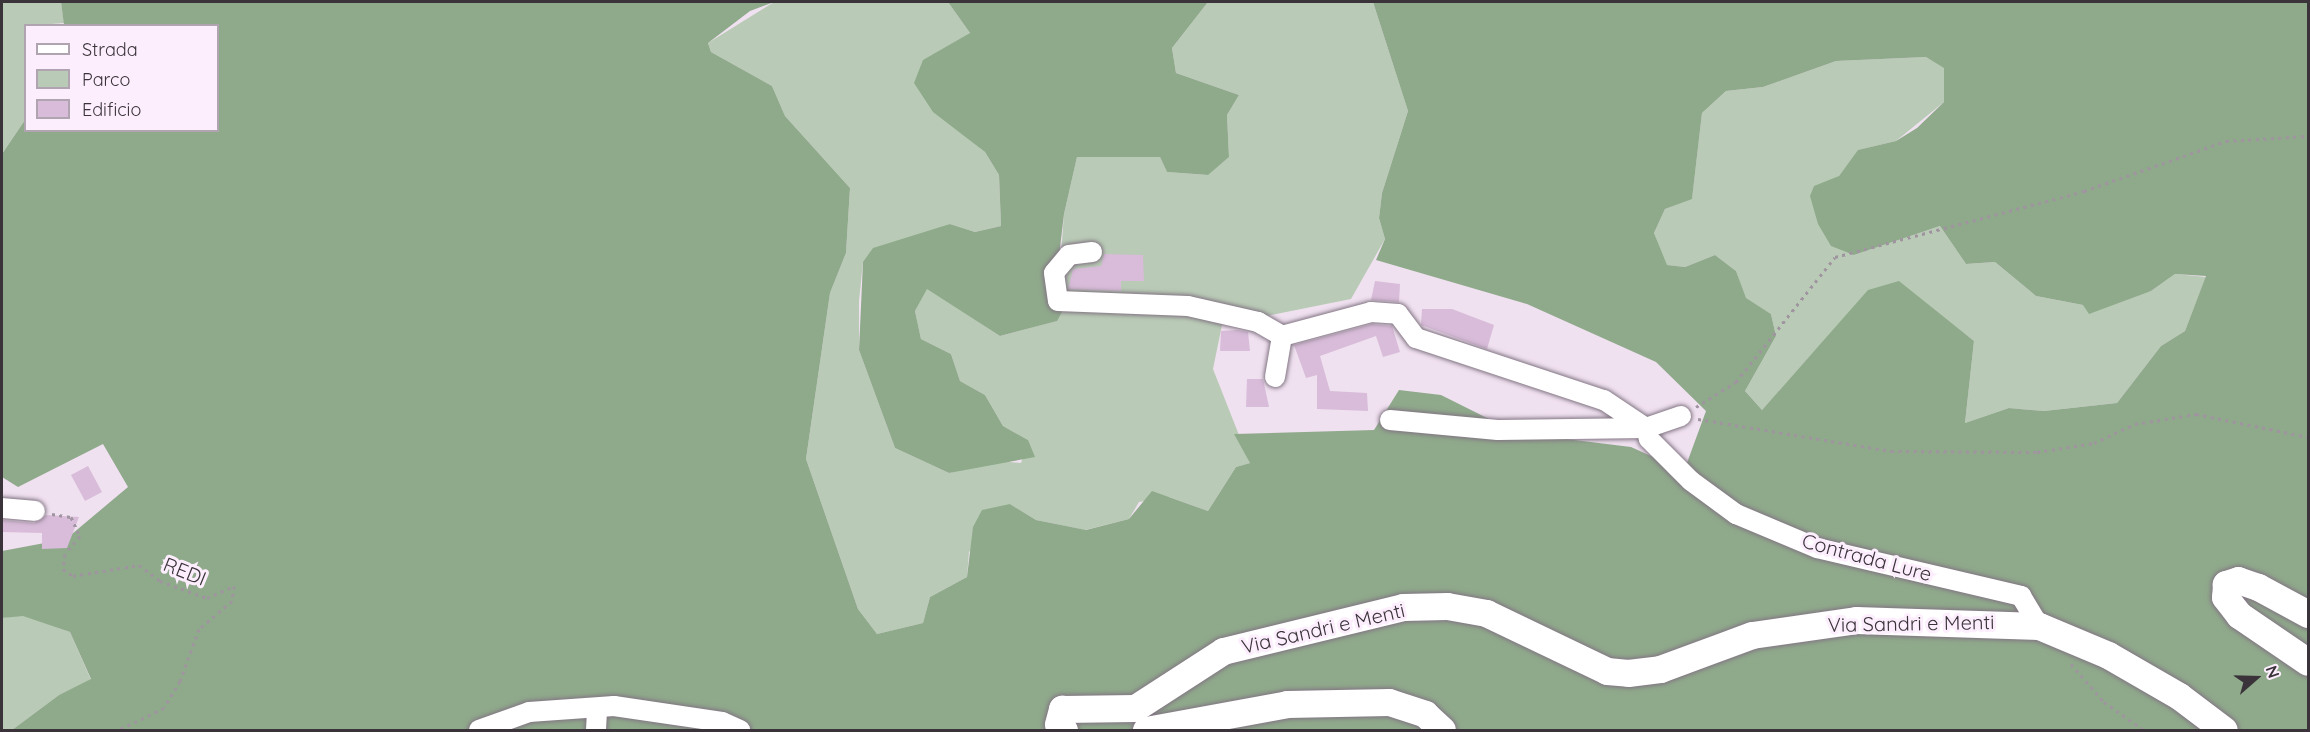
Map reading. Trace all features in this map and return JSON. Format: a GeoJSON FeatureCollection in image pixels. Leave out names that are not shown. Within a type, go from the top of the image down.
{"type":"FeatureCollection","features":[{"type":"Feature","properties":{"kind":"main road"},"geometry":{"type":"LineString","coordinates":[[2308,614],[2258,587],[2238,580],[2226,584],[2225,597],[2239,615],[2308,662]]}},
{"type":"Feature","properties":{"kind":"main road","name":"Via Sandri e Menti"},"geometry":{"type":"LineString","coordinates":[[1064,730],[1058,724],[1062,709],[1135,708],[1177,676],[1223,651],[1403,607],[1447,606],[1486,613],[1607,672],[1628,673],[1660,669],[1752,635],[1856,620],[2039,626],[2108,655],[2179,696],[2224,730]]}},
{"type":"Feature","properties":{"kind":"main road"},"geometry":{"type":"LineString","coordinates":[[1146,730],[1287,704],[1389,702],[1425,714],[1442,730]]}},
{"type":"Feature","properties":{"kind":"street"},"geometry":{"type":"LineString","coordinates":[[1092,252],[1069,255],[1054,273],[1058,301],[1188,306],[1258,322],[1282,336],[1371,312],[1398,314],[1416,338],[1604,400],[1646,428]]}},
{"type":"Feature","properties":{"kind":"street"},"geometry":{"type":"LineString","coordinates":[[1275,376],[1282,336]]}},
{"type":"Feature","properties":{"kind":"street"},"geometry":{"type":"LineString","coordinates":[[1390,420],[1498,430],[1646,428],[1681,416]]}},
{"type":"Feature","properties":{"kind":"street","name":"Contrada Lure"},"geometry":{"type":"LineString","coordinates":[[1646,428],[1649,439],[1691,481],[1736,514],[1817,548],[2021,596],[2039,626]]}},
{"type":"Feature","properties":{"kind":"street"},"geometry":{"type":"LineString","coordinates":[[2,508],[35,511]]}},
{"type":"Feature","properties":{"kind":"street"},"geometry":{"type":"LineString","coordinates":[[479,730],[529,712],[597,709],[614,705],[712,720],[740,730]]}},
{"type":"Feature","properties":{"kind":"street"},"geometry":{"type":"LineString","coordinates":[[596,730],[597,709]]}},
{"type":"Feature","properties":{"kind":"path"},"geometry":{"type":"LineString","coordinates":[[1681,416],[1736,382],[1835,257],[2084,191],[2226,141],[2308,136]]}},
{"type":"Feature","properties":{"kind":"path"},"geometry":{"type":"LineString","coordinates":[[1681,416],[1892,451],[2037,452],[2094,443],[2135,424],[2196,414],[2308,437]]}},
{"type":"Feature","properties":{"kind":"path","name":"REDI"},"geometry":{"type":"LineString","coordinates":[[35,511],[71,517],[80,536],[65,554],[63,569],[73,576],[139,565],[160,581],[207,598],[234,586],[232,601],[199,629],[180,681],[164,708],[118,730]]}},
{"type":"Feature","properties":{"kind":"path"},"geometry":{"type":"LineString","coordinates":[[2068,660],[2104,702],[2144,730]]}},
{"type":"Feature","properties":{"kind":"green space"},"geometry":{"type":"Polygon","coordinates":[[[3,2],[61,2],[64,23],[24,24],[24,121],[2,154],[3,2]]]}},
{"type":"Feature","properties":{"kind":"green space"},"geometry":{"type":"Polygon","coordinates":[[[61,2],[774,2],[750,11],[708,43],[711,52],[772,86],[785,116],[850,188],[846,253],[830,293],[806,459],[858,609],[877,634],[923,623],[930,597],[967,577],[973,527],[982,510],[1010,504],[1036,520],[1086,530],[1129,519],[1152,491],[1208,511],[1236,467],[1250,463],[1234,434],[1374,430],[1399,390],[1441,395],[1517,433],[1631,447],[1684,471],[1706,411],[1656,362],[1527,304],[1376,260],[1385,239],[1379,218],[1382,193],[1408,111],[1373,2],[2308,2],[2308,730],[12,730],[59,695],[91,679],[70,632],[23,616],[2,618],[2,551],[66,539],[128,487],[103,444],[18,487],[2,477],[2,154],[24,121],[24,132],[219,132],[219,24],[64,24],[61,2]],[[1926,57],[1836,61],[1763,87],[1726,91],[1702,113],[1692,199],[1665,209],[1654,233],[1667,265],[1685,267],[1715,255],[1736,271],[1746,298],[1771,314],[1776,336],[1745,391],[1762,410],[1868,290],[1899,281],[1974,341],[1965,423],[2009,408],[2044,411],[2117,403],[2161,346],[2185,331],[2206,276],[2175,274],[2151,291],[2089,314],[2083,305],[2036,296],[1995,262],[1966,264],[1940,226],[1854,255],[1831,246],[1818,224],[1810,196],[1814,186],[1839,176],[1858,150],[1896,141],[1917,128],[1944,102],[1944,68],[1926,57]]]}},
{"type":"Feature","properties":{"kind":"green space"},"geometry":{"type":"Polygon","coordinates":[[[774,2],[948,2],[970,33],[951,46],[964,135],[985,152],[999,175],[1001,226],[975,232],[950,224],[863,262],[859,301],[859,350],[895,448],[949,473],[997,461],[1021,463],[1028,440],[1003,426],[985,395],[960,381],[951,354],[921,339],[915,311],[927,288],[1000,336],[1056,321],[1064,214],[1077,157],[1160,157],[1167,172],[1207,175],[1229,157],[1227,115],[1239,95],[1176,73],[1172,48],[1208,2],[1373,2],[1408,111],[1382,193],[1379,218],[1385,239],[1351,299],[1222,325],[1213,369],[1250,463],[1236,467],[1208,511],[1169,497],[1139,502],[1129,519],[1085,530],[1036,520],[1010,504],[969,552],[967,577],[930,597],[923,623],[877,634],[858,609],[806,459],[830,293],[846,253],[850,188],[785,116],[772,86],[711,52],[708,43],[774,2]]]}},
{"type":"Feature","properties":{"kind":"green space"},"geometry":{"type":"Polygon","coordinates":[[[948,2],[1208,2],[1172,48],[1176,73],[1239,95],[1227,115],[1229,157],[1208,175],[1167,172],[1160,157],[1077,157],[1064,214],[1057,273],[1062,312],[1057,321],[1000,336],[927,289],[915,311],[921,339],[951,354],[960,381],[985,395],[1003,426],[1028,440],[1035,457],[949,473],[895,448],[859,350],[863,262],[873,248],[950,224],[975,232],[1001,226],[999,175],[985,152],[933,112],[914,83],[923,60],[970,33],[948,2]]]}},
{"type":"Feature","properties":{"kind":"green space"},"geometry":{"type":"Polygon","coordinates":[[[1926,57],[1944,67],[1944,102],[1896,141],[1859,150],[1839,176],[1854,255],[1940,226],[1966,264],[1995,262],[2036,296],[2083,305],[2151,291],[2175,274],[2206,277],[2185,331],[2161,346],[2117,403],[2044,411],[2009,408],[1965,423],[1974,341],[1899,282],[1811,355],[1762,410],[1745,391],[1776,336],[1771,314],[1745,298],[1736,271],[1715,255],[1685,267],[1666,265],[1654,233],[1665,209],[1692,198],[1702,113],[1726,91],[1763,87],[1836,61],[1926,57]]]}},
{"type":"Feature","properties":{"kind":"green space"},"geometry":{"type":"Polygon","coordinates":[[[23,615],[70,632],[91,680],[59,695],[12,730],[2,730],[2,618],[23,615]]]}},
{"type":"Feature","properties":{"kind":"building"},"geometry":{"type":"Polygon","coordinates":[[[1104,254],[1143,255],[1144,281],[1121,281],[1121,291],[1068,289],[1073,269],[1101,266],[1104,254]]]}},
{"type":"Feature","properties":{"kind":"building"},"geometry":{"type":"Polygon","coordinates":[[[1375,281],[1400,284],[1399,302],[1371,300],[1375,281]]]}},
{"type":"Feature","properties":{"kind":"building"},"geometry":{"type":"Polygon","coordinates":[[[1422,309],[1452,309],[1494,325],[1487,349],[1421,325],[1422,309]]]}},
{"type":"Feature","properties":{"kind":"building"},"geometry":{"type":"Polygon","coordinates":[[[1372,324],[1392,326],[1400,352],[1383,357],[1376,336],[1320,356],[1330,391],[1367,393],[1368,411],[1317,409],[1317,375],[1306,378],[1294,345],[1372,324]]]}},
{"type":"Feature","properties":{"kind":"building"},"geometry":{"type":"Polygon","coordinates":[[[1221,331],[1248,332],[1250,351],[1220,351],[1221,331]]]}},
{"type":"Feature","properties":{"kind":"building"},"geometry":{"type":"Polygon","coordinates":[[[1247,379],[1263,379],[1269,407],[1246,407],[1247,379]]]}},
{"type":"Feature","properties":{"kind":"building"},"geometry":{"type":"Polygon","coordinates":[[[88,466],[102,492],[85,501],[71,475],[88,466]]]}},
{"type":"Feature","properties":{"kind":"building"},"geometry":{"type":"Polygon","coordinates":[[[46,515],[79,517],[67,548],[42,549],[42,533],[2,532],[2,520],[34,523],[46,515]]]}}]}
